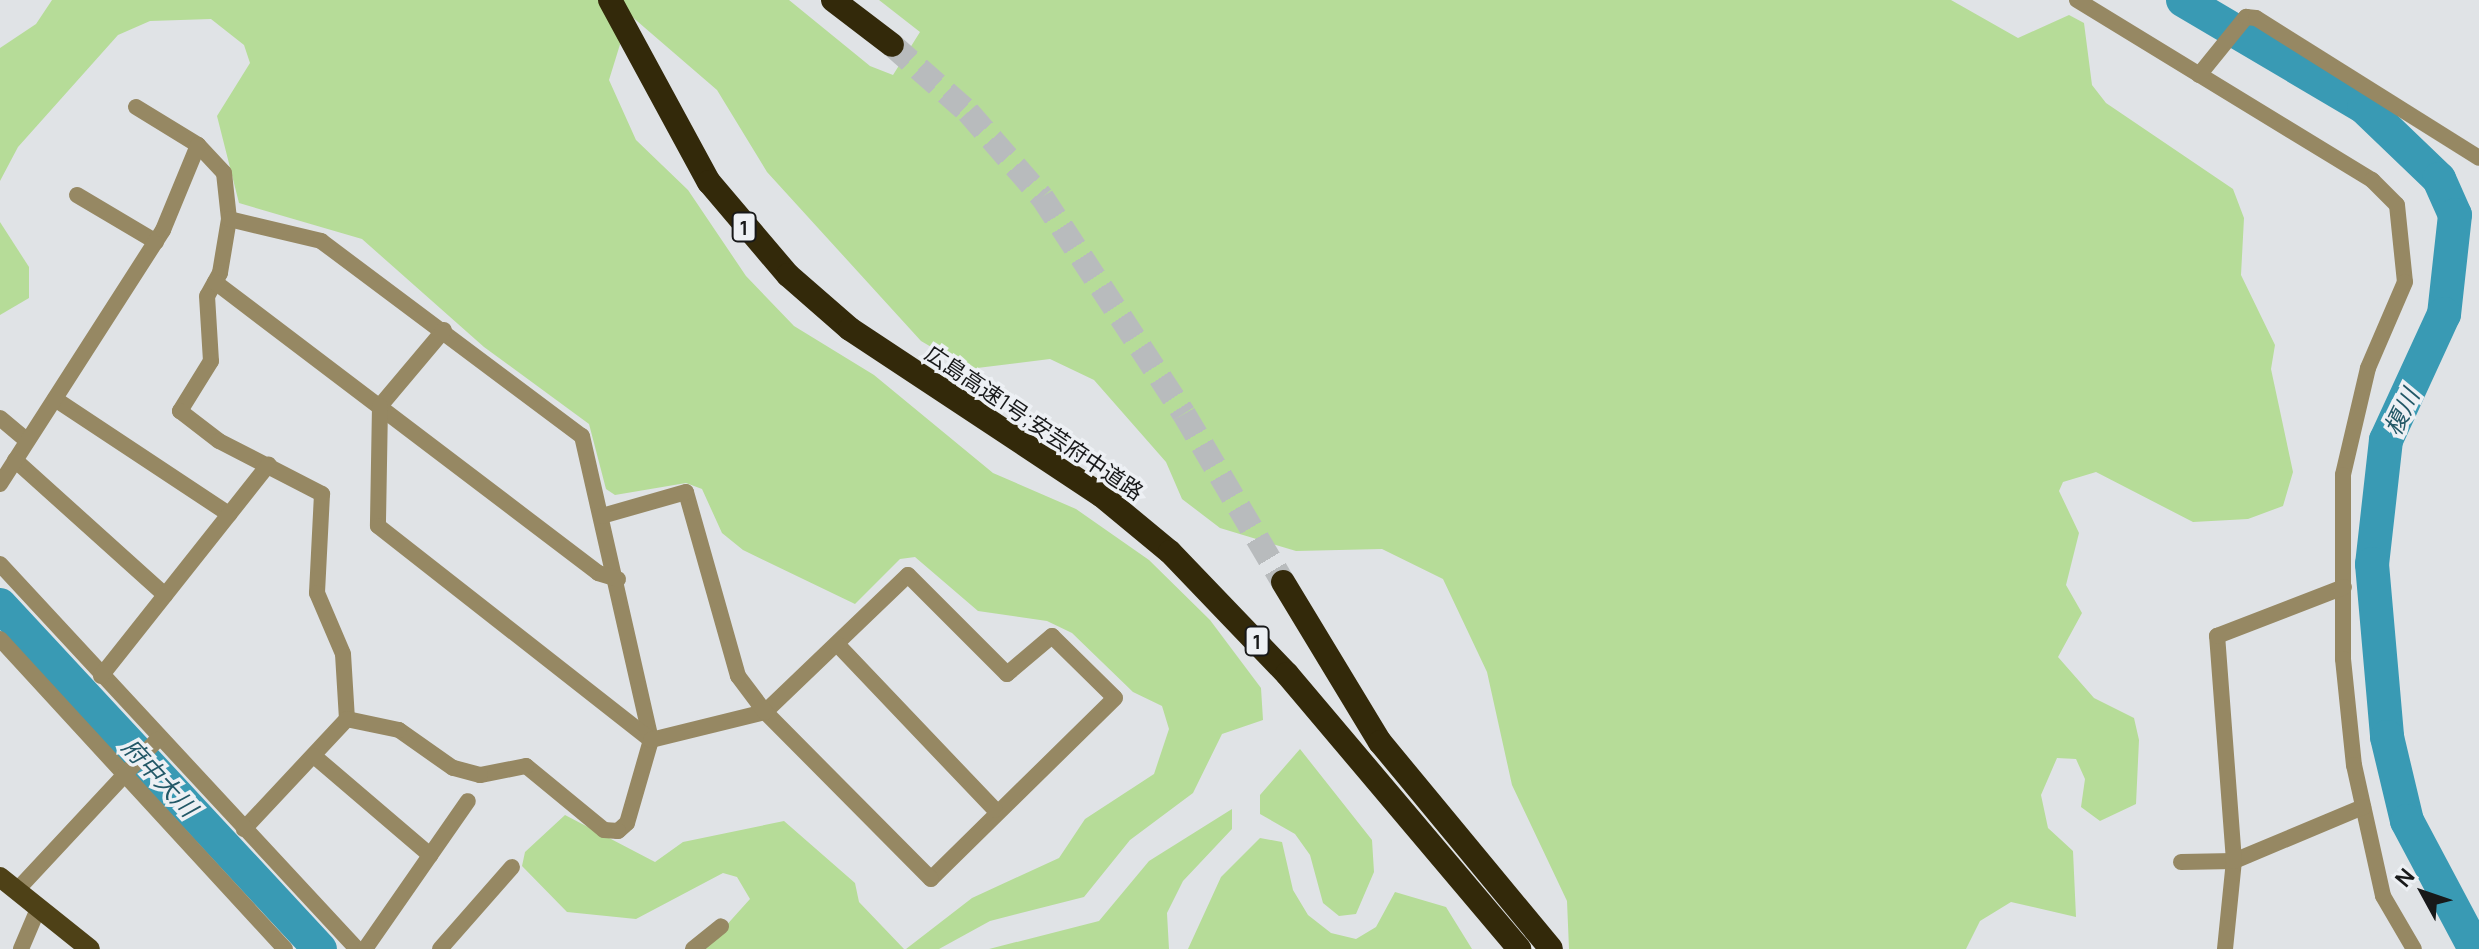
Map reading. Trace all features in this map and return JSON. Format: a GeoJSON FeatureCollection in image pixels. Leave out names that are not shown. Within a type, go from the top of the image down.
{"type":"FeatureCollection","features":[{"type":"Feature","properties":{"kind":"highway","name":"広島高速1号;安芸府中道路"},"geometry":{"type":"LineString","coordinates":[[610,0],[641,63],[709,182],[760,247],[887,356],[1101,495],[1180,561],[1287,674],[1517,947]]}},
{"type":"Feature","properties":{"kind":"highway"},"geometry":{"type":"LineString","coordinates":[[833,0],[892,45]]}},
{"type":"Feature","properties":{"kind":"highway","name":"1"},"geometry":{"type":"LineString","coordinates":[[1283,582],[1380,742],[1551,949]]}},
{"type":"Feature","properties":{"kind":"main road"},"geometry":{"type":"LineString","coordinates":[[0,877],[90,949]]}},
{"type":"Feature","properties":{"kind":"street"},"geometry":{"type":"LineString","coordinates":[[2077,0],[2372,180],[2397,205],[2405,282],[2353,414],[2343,475],[2343,659],[2363,807],[2383,896],[2414,949]]}},
{"type":"Feature","properties":{"kind":"street"},"geometry":{"type":"LineString","coordinates":[[2199,75],[2246,17],[2256,18],[2479,158]]}},
{"type":"Feature","properties":{"kind":"street"},"geometry":{"type":"LineString","coordinates":[[136,107],[198,145],[224,173],[229,219],[215,282],[207,296],[211,361],[180,411],[322,494],[317,593],[343,654],[347,719],[244,829]]}},
{"type":"Feature","properties":{"kind":"street"},"geometry":{"type":"LineString","coordinates":[[0,484],[156,242],[198,145]]}},
{"type":"Feature","properties":{"kind":"street"},"geometry":{"type":"LineString","coordinates":[[77,195],[156,242]]}},
{"type":"Feature","properties":{"kind":"street"},"geometry":{"type":"LineString","coordinates":[[229,219],[321,241],[582,436],[618,579],[651,740],[627,823],[618,831],[604,830],[526,766],[480,775],[453,768],[399,730],[347,719]]}},
{"type":"Feature","properties":{"kind":"street"},"geometry":{"type":"LineString","coordinates":[[215,282],[598,573],[618,579]]}},
{"type":"Feature","properties":{"kind":"street"},"geometry":{"type":"LineString","coordinates":[[444,330],[380,406],[378,526],[651,740]]}},
{"type":"Feature","properties":{"kind":"street"},"geometry":{"type":"LineString","coordinates":[[55,399],[229,514]]}},
{"type":"Feature","properties":{"kind":"street"},"geometry":{"type":"LineString","coordinates":[[0,418],[27,441]]}},
{"type":"Feature","properties":{"kind":"street"},"geometry":{"type":"LineString","coordinates":[[15,460],[165,595]]}},
{"type":"Feature","properties":{"kind":"street"},"geometry":{"type":"LineString","coordinates":[[101,676],[269,464]]}},
{"type":"Feature","properties":{"kind":"street"},"geometry":{"type":"LineString","coordinates":[[602,516],[686,492],[738,676],[765,712],[931,879],[995,810],[1115,698],[1052,636],[1007,674],[908,575],[765,712],[651,740]]}},
{"type":"Feature","properties":{"kind":"street"},"geometry":{"type":"LineString","coordinates":[[0,564],[157,740],[357,949]]}},
{"type":"Feature","properties":{"kind":"street"},"geometry":{"type":"LineString","coordinates":[[2225,949],[2234,861],[2217,636],[2344,587]]}},
{"type":"Feature","properties":{"kind":"street"},"geometry":{"type":"LineString","coordinates":[[0,639],[285,949]]}},
{"type":"Feature","properties":{"kind":"street"},"geometry":{"type":"LineString","coordinates":[[837,644],[995,810]]}},
{"type":"Feature","properties":{"kind":"street"},"geometry":{"type":"LineString","coordinates":[[18,889],[157,740]]}},
{"type":"Feature","properties":{"kind":"street"},"geometry":{"type":"LineString","coordinates":[[314,756],[430,855]]}},
{"type":"Feature","properties":{"kind":"street"},"geometry":{"type":"LineString","coordinates":[[365,949],[468,801]]}},
{"type":"Feature","properties":{"kind":"street"},"geometry":{"type":"LineString","coordinates":[[2181,862],[2234,861],[2363,807]]}},
{"type":"Feature","properties":{"kind":"street"},"geometry":{"type":"LineString","coordinates":[[440,949],[512,867]]}},
{"type":"Feature","properties":{"kind":"street"},"geometry":{"type":"LineString","coordinates":[[21,949],[38,909]]}},
{"type":"Feature","properties":{"kind":"street"},"geometry":{"type":"LineString","coordinates":[[693,949],[721,926]]}},
{"type":"Feature","properties":{"kind":"green space"},"geometry":{"type":"Polygon","coordinates":[[[52,0],[602,0],[622,38],[609,80],[636,140],[688,190],[746,276],[794,326],[874,375],[993,473],[1076,509],[1149,560],[1210,620],[1261,688],[1263,720],[1222,734],[1193,793],[1130,840],[1084,897],[990,921],[939,949],[906,949],[972,898],[1059,858],[1085,819],[1154,774],[1169,729],[1162,706],[1133,692],[1072,633],[1047,621],[978,611],[915,557],[900,559],[855,604],[743,550],[722,533],[702,489],[686,483],[615,495],[606,489],[589,424],[484,347],[362,239],[239,203],[217,116],[250,63],[244,45],[211,19],[150,21],[118,35],[18,147],[0,181],[0,48],[36,24],[52,0]]]}},
{"type":"Feature","properties":{"kind":"green space"},"geometry":{"type":"Polygon","coordinates":[[[622,0],[789,0],[870,66],[893,75],[920,32],[879,0],[1951,0],[2018,38],[2069,15],[2084,23],[2092,85],[2106,103],[2233,189],[2244,218],[2241,275],[2275,345],[2271,369],[2293,472],[2283,506],[2248,519],[2193,522],[2096,472],[2063,482],[2059,491],[2079,533],[2066,585],[2082,613],[2058,657],[2094,698],[2134,718],[2139,740],[2136,804],[2100,821],[2081,807],[2085,779],[2076,759],[2057,758],[2041,795],[2048,828],[2073,851],[2076,917],[2011,902],[1980,921],[1966,949],[1569,949],[1567,901],[1512,785],[1487,672],[1443,579],[1382,549],[1296,551],[1220,528],[1182,499],[1166,462],[1094,380],[1050,359],[969,369],[921,341],[767,172],[717,90],[630,15],[622,0]]]}},
{"type":"Feature","properties":{"kind":"green space"},"geometry":{"type":"Polygon","coordinates":[[[0,222],[29,267],[29,298],[0,315],[0,222]]]}},
{"type":"Feature","properties":{"kind":"green space"},"geometry":{"type":"Polygon","coordinates":[[[1300,749],[1372,840],[1374,872],[1356,914],[1339,916],[1323,903],[1310,855],[1295,834],[1260,814],[1260,795],[1300,749]]]}},
{"type":"Feature","properties":{"kind":"green space"},"geometry":{"type":"Polygon","coordinates":[[[1232,809],[1232,829],[1183,881],[1167,913],[1169,949],[989,949],[1099,921],[1149,861],[1232,809]]]}},
{"type":"Feature","properties":{"kind":"green space"},"geometry":{"type":"Polygon","coordinates":[[[565,815],[655,862],[683,842],[784,821],[855,883],[859,902],[904,949],[705,949],[750,899],[737,877],[723,873],[636,919],[567,912],[522,866],[525,852],[565,815]]]}},
{"type":"Feature","properties":{"kind":"green space"},"geometry":{"type":"Polygon","coordinates":[[[1260,838],[1282,842],[1293,890],[1308,915],[1331,933],[1356,939],[1376,927],[1395,892],[1446,907],[1472,949],[1188,949],[1221,877],[1260,838]]]}},
{"type":"Feature","properties":{"kind":"waterway","name":"榎川"},"geometry":{"type":"LineString","coordinates":[[2183,0],[2364,107],[2439,179],[2455,215],[2444,314],[2386,440],[2372,564],[2387,737],[2407,821],[2475,949]]}},
{"type":"Feature","properties":{"kind":"waterway","name":"府中大川"},"geometry":{"type":"LineString","coordinates":[[0,605],[320,949]]}},
{"type":"Feature","properties":{"kind":"tunnel"},"geometry":{"type":"LineString","coordinates":[[892,45],[968,112],[1042,197],[1184,414],[1283,582]]}}]}
